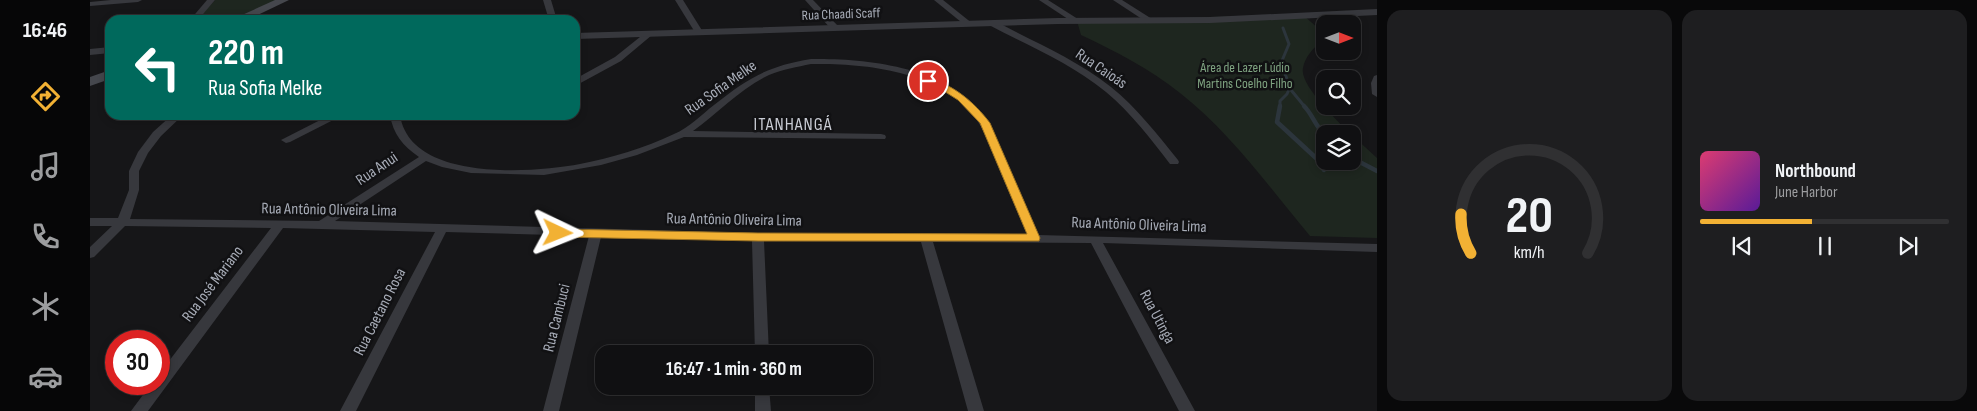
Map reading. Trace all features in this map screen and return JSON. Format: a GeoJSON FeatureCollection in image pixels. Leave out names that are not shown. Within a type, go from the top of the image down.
{"type":"FeatureCollection","features":[{"type":"Feature","properties":{"kind":"main road"},"geometry":{"type":"LineString","coordinates":[[249,15],[284,0]]}},
{"type":"Feature","properties":{"kind":"main road"},"geometry":{"type":"LineString","coordinates":[[90,82],[105,76]]}},
{"type":"Feature","properties":{"kind":"street"},"geometry":{"type":"LineString","coordinates":[[90,4],[138,0]]}},
{"type":"Feature","properties":{"kind":"street"},"geometry":{"type":"LineString","coordinates":[[198,15],[211,0]]}},
{"type":"Feature","properties":{"kind":"street"},"geometry":{"type":"LineString","coordinates":[[546,0],[550,15]]}},
{"type":"Feature","properties":{"kind":"street"},"geometry":{"type":"LineString","coordinates":[[679,0],[699,32]]}},
{"type":"Feature","properties":{"kind":"street"},"geometry":{"type":"LineString","coordinates":[[808,0],[835,28]]}},
{"type":"Feature","properties":{"kind":"street"},"geometry":{"type":"LineString","coordinates":[[938,0],[969,24]]}},
{"type":"Feature","properties":{"kind":"street"},"geometry":{"type":"LineString","coordinates":[[1043,0],[1076,21]]}},
{"type":"Feature","properties":{"kind":"street"},"geometry":{"type":"LineString","coordinates":[[1117,0],[1148,19]]}},
{"type":"Feature","properties":{"kind":"street","name":"Rua Chaadi Scaff"},"geometry":{"type":"LineString","coordinates":[[580,36],[1148,19],[1210,20],[1377,12]]}},
{"type":"Feature","properties":{"kind":"street","name":"Rua Caioás"},"geometry":{"type":"LineString","coordinates":[[992,23],[1097,81],[1124,103],[1150,130],[1174,162]]}},
{"type":"Feature","properties":{"kind":"street"},"geometry":{"type":"LineString","coordinates":[[580,80],[618,59],[648,35]]}},
{"type":"Feature","properties":{"kind":"street"},"geometry":{"type":"LineString","coordinates":[[90,52],[105,50]]}},
{"type":"Feature","properties":{"kind":"street","name":"Rua Sofia Melke"},"geometry":{"type":"LineString","coordinates":[[395,120],[396,128],[404,141],[425,156],[448,166],[485,172],[566,171],[627,156],[683,134],[736,92],[766,73],[786,66],[814,62],[875,64],[902,71],[942,86],[961,98],[974,110],[985,123],[992,137],[1034,238]]}},
{"type":"Feature","properties":{"kind":"street"},"geometry":{"type":"LineString","coordinates":[[1377,78],[1375,84],[1377,94]]}},
{"type":"Feature","properties":{"kind":"street"},"geometry":{"type":"LineString","coordinates":[[90,254],[123,222],[134,190],[134,171],[143,152],[157,134],[172,120]]}},
{"type":"Feature","properties":{"kind":"street"},"geometry":{"type":"LineString","coordinates":[[286,140],[328,120]]}},
{"type":"Feature","properties":{"kind":"street"},"geometry":{"type":"LineString","coordinates":[[683,134],[881,137]]}},
{"type":"Feature","properties":{"kind":"street","name":"Rua Anui"},"geometry":{"type":"LineString","coordinates":[[321,226],[425,156]]}},
{"type":"Feature","properties":{"kind":"street","name":"Rua Antônio Oliveira Lima"},"geometry":{"type":"LineString","coordinates":[[90,222],[758,237],[1034,238],[1377,248]]}},
{"type":"Feature","properties":{"kind":"street","name":"Rua José Mariano"},"geometry":{"type":"LineString","coordinates":[[139,411],[279,226]]}},
{"type":"Feature","properties":{"kind":"street","name":"Rua Caetano Rosa"},"geometry":{"type":"LineString","coordinates":[[348,411],[442,229]]}},
{"type":"Feature","properties":{"kind":"street","name":"Rua Cambuci"},"geometry":{"type":"LineString","coordinates":[[551,411],[596,234]]}},
{"type":"Feature","properties":{"kind":"street"},"geometry":{"type":"LineString","coordinates":[[758,237],[762,345]]}},
{"type":"Feature","properties":{"kind":"street"},"geometry":{"type":"LineString","coordinates":[[926,237],[976,411]]}},
{"type":"Feature","properties":{"kind":"street","name":"Rua Utinga"},"geometry":{"type":"LineString","coordinates":[[1095,240],[1187,411]]}},
{"type":"Feature","properties":{"kind":"street"},"geometry":{"type":"LineString","coordinates":[[762,395],[763,411]]}},
{"type":"Feature","properties":{"kind":"green space"},"geometry":{"type":"Polygon","coordinates":[[[215,0],[280,0],[246,15],[202,15],[215,0]]]}},
{"type":"Feature","properties":{"kind":"green space","name":"Área de Lazer Lúdio Martins Coelho Filho"},"geometry":{"type":"Polygon","coordinates":[[[1302,14],[1316,26],[1316,46],[1305,60],[1303,75],[1316,97],[1316,115],[1332,115],[1342,125],[1316,125],[1316,170],[1361,170],[1361,143],[1377,158],[1377,238],[1310,236],[1232,142],[1198,108],[1169,84],[1144,68],[1081,35],[1077,21],[1302,14]]]}},
{"type":"Feature","properties":{"kind":"waterway"},"geometry":{"type":"LineString","coordinates":[[1283,28],[1289,44],[1281,63],[1290,87]]}},
{"type":"Feature","properties":{"kind":"waterway"},"geometry":{"type":"LineString","coordinates":[[1280,106],[1280,101],[1287,94],[1290,87]]}},
{"type":"Feature","properties":{"kind":"waterway"},"geometry":{"type":"LineString","coordinates":[[1290,87],[1305,107]]}},
{"type":"Feature","properties":{"kind":"waterway"},"geometry":{"type":"LineString","coordinates":[[1280,106],[1277,122],[1316,158]]}},
{"type":"Feature","properties":{"kind":"waterway"},"geometry":{"type":"LineString","coordinates":[[1304,106],[1317,125]]}},
{"type":"Feature","properties":{"kind":"waterway"},"geometry":{"type":"LineString","coordinates":[[1361,163],[1377,171]]}},
{"type":"Feature","properties":{"kind":"district","name":"ITANHANGÁ"},"geometry":{"type":"Point","coordinates":[793,124]}},
{"type":"Feature","properties":{"kind":"route"},"geometry":{"type":"LineString","coordinates":[[558,233],[758,237],[1034,238],[985,123],[961,98],[942,86],[928,81]]}}]}
